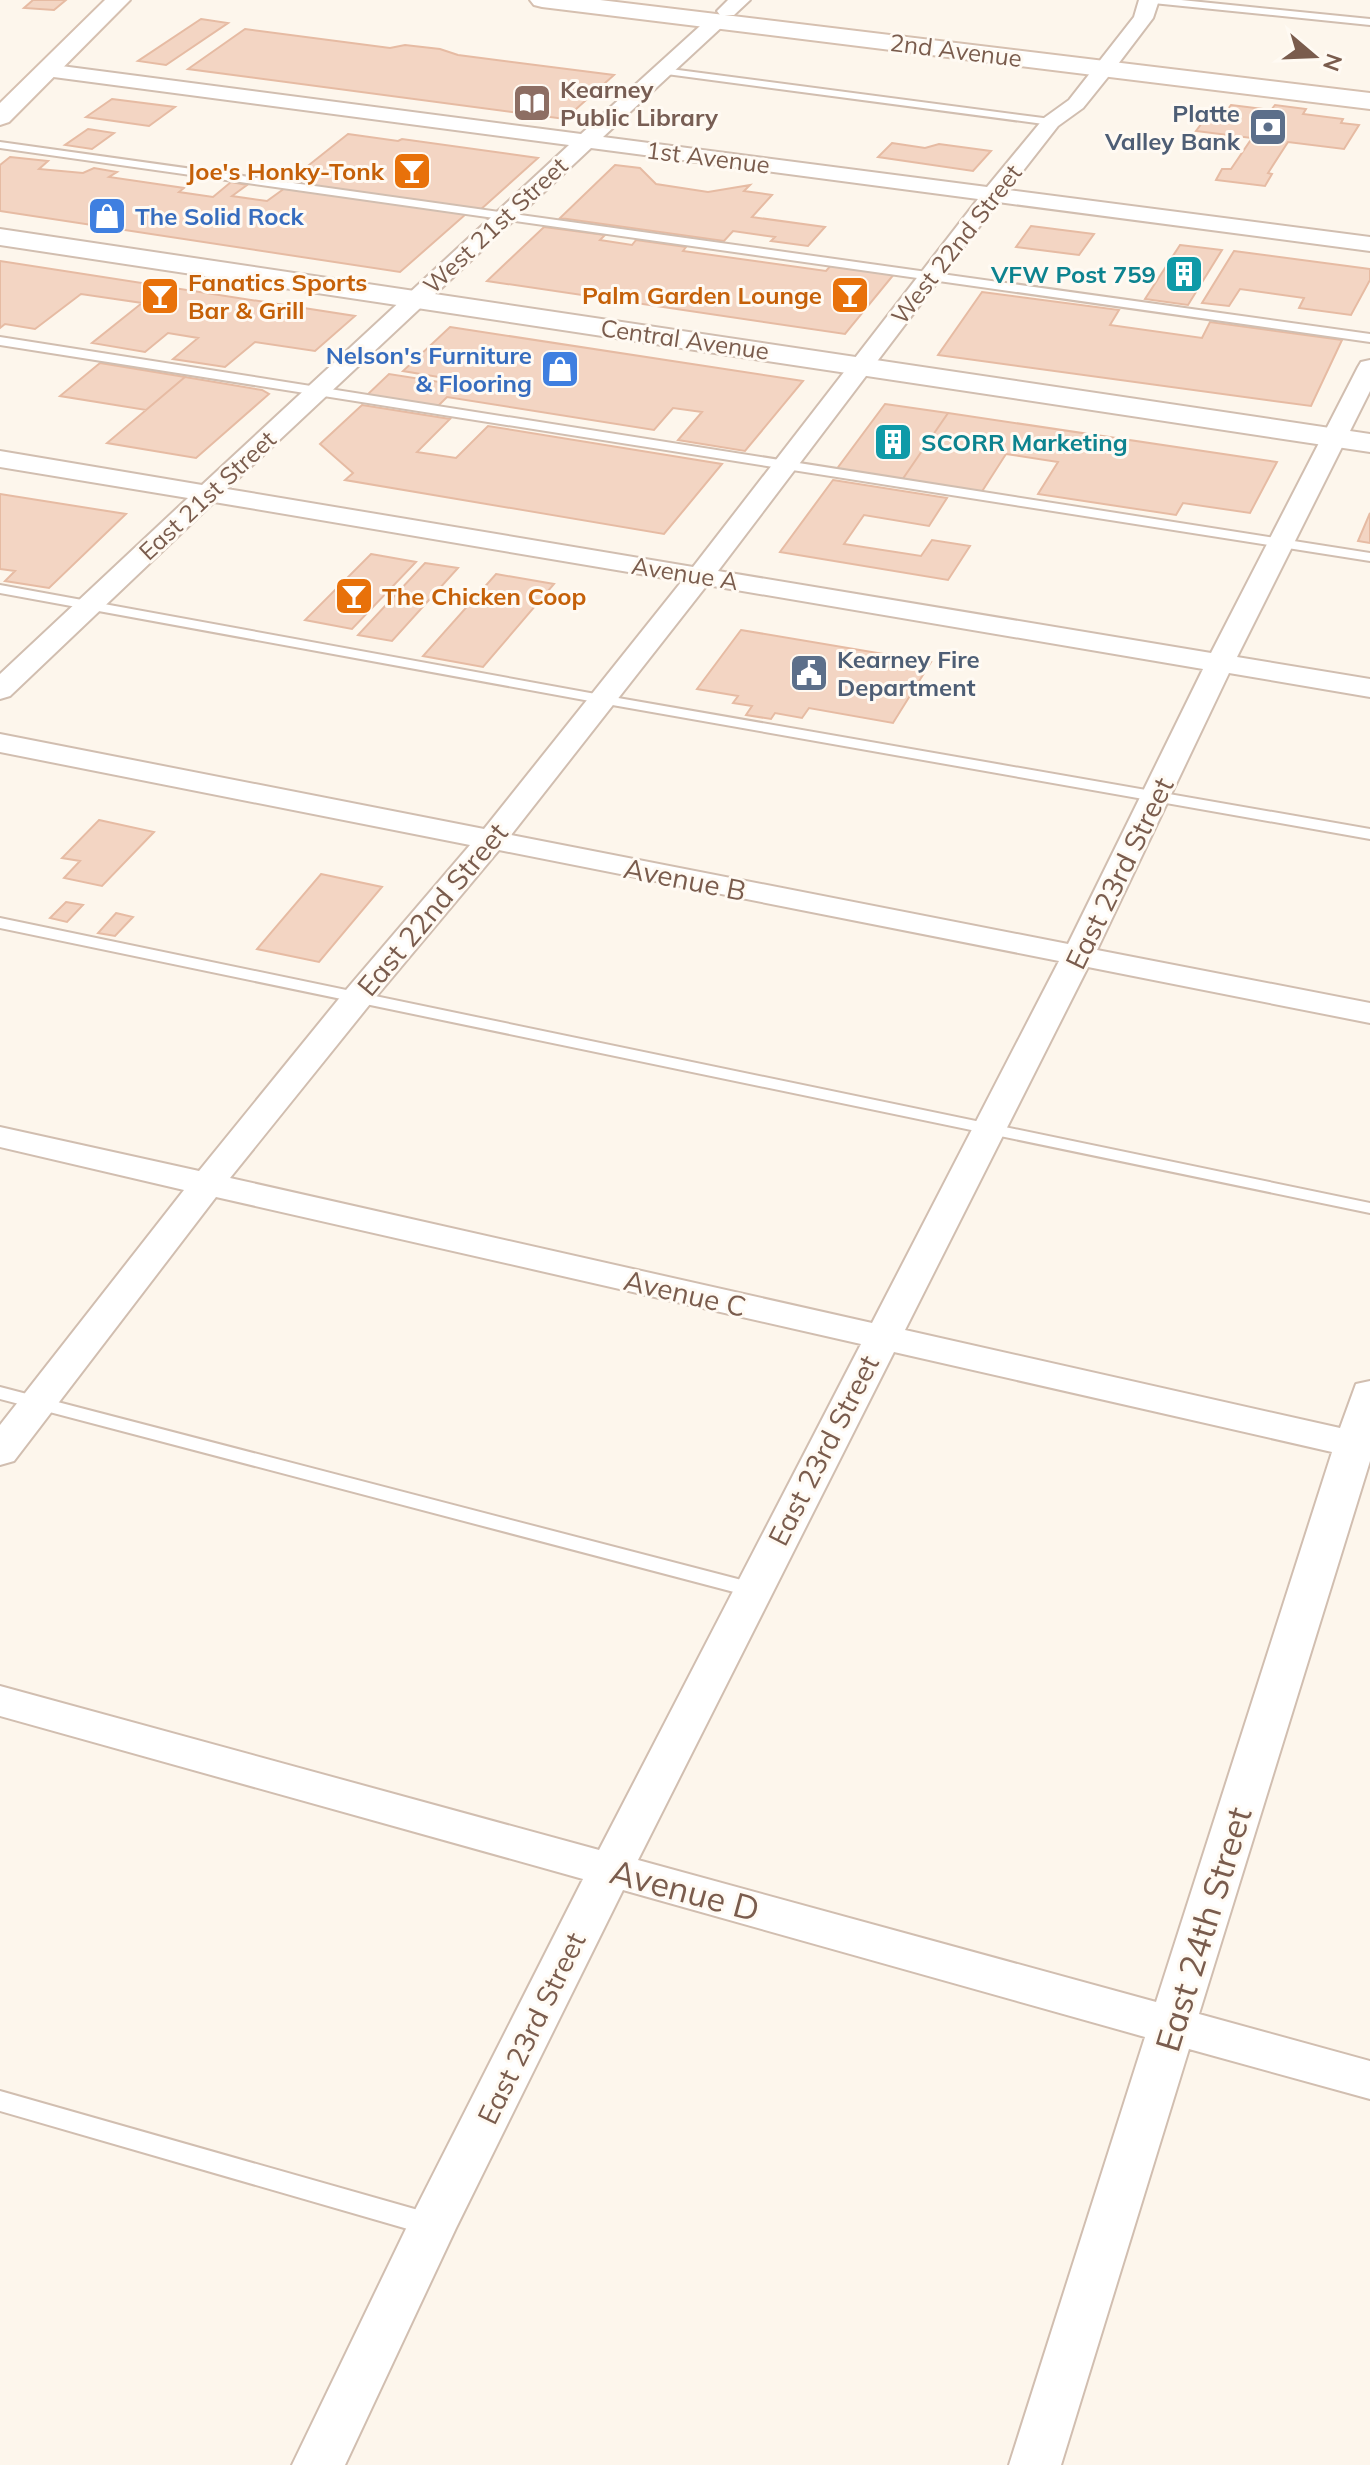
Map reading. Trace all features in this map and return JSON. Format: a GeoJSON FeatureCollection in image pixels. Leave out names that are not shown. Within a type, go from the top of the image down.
{"type":"FeatureCollection","features":[{"type":"Feature","properties":{"kind":"main road"},"geometry":{"type":"LineString","coordinates":[[0,117],[118,0]]}},
{"type":"Feature","properties":{"kind":"main road","name":"2nd Avenue"},"geometry":{"type":"LineString","coordinates":[[542,0],[728,11],[1370,101]]}},
{"type":"Feature","properties":{"kind":"main road","name":"2nd Avenue"},"geometry":{"type":"LineString","coordinates":[[1098,61],[1370,88]]}},
{"type":"Feature","properties":{"kind":"main road","name":"Central Avenue"},"geometry":{"type":"LineString","coordinates":[[0,237],[1353,440]]}},
{"type":"Feature","properties":{"kind":"street","name":"West 22nd Street"},"geometry":{"type":"LineString","coordinates":[[863,366],[1051,122],[1076,104],[1098,61],[1143,18],[1150,0]]}},
{"type":"Feature","properties":{"kind":"street","name":"West 21st Street"},"geometry":{"type":"LineString","coordinates":[[414,299],[728,11]]}},
{"type":"Feature","properties":{"kind":"street","name":"1st Avenue"},"geometry":{"type":"LineString","coordinates":[[46,70],[1370,244]]}},
{"type":"Feature","properties":{"kind":"street","name":"East 21st Street"},"geometry":{"type":"LineString","coordinates":[[0,690],[414,299]]}},
{"type":"Feature","properties":{"kind":"street","name":"East 22nd Street"},"geometry":{"type":"LineString","coordinates":[[0,1452],[207,1184],[358,997],[491,840],[863,366]]}},
{"type":"Feature","properties":{"kind":"street","name":"East 23rd Street"},"geometry":{"type":"LineString","coordinates":[[318,2465],[433,2225],[611,1869],[1078,956],[1281,543],[1353,440],[1370,367]]}},
{"type":"Feature","properties":{"kind":"street","name":"Avenue A"},"geometry":{"type":"LineString","coordinates":[[0,459],[1370,688]]}},
{"type":"Feature","properties":{"kind":"street","name":"Avenue B"},"geometry":{"type":"LineString","coordinates":[[0,743],[1370,1013]]}},
{"type":"Feature","properties":{"kind":"street","name":"Avenue C"},"geometry":{"type":"LineString","coordinates":[[0,1137],[1362,1447]]}},
{"type":"Feature","properties":{"kind":"street","name":"East 24th Street"},"geometry":{"type":"LineString","coordinates":[[1035,2465],[1173,2025],[1362,1447],[1370,1393]]}},
{"type":"Feature","properties":{"kind":"street","name":"Avenue D"},"geometry":{"type":"LineString","coordinates":[[0,1701],[1370,2080]]}},
{"type":"Feature","properties":{"kind":"lane"},"geometry":{"type":"LineString","coordinates":[[1150,0],[1370,22]]}},
{"type":"Feature","properties":{"kind":"lane"},"geometry":{"type":"LineString","coordinates":[[663,71],[1051,122]]}},
{"type":"Feature","properties":{"kind":"lane"},"geometry":{"type":"LineString","coordinates":[[0,145],[1370,338]]}},
{"type":"Feature","properties":{"kind":"lane"},"geometry":{"type":"LineString","coordinates":[[0,341],[1370,557]]}},
{"type":"Feature","properties":{"kind":"lane"},"geometry":{"type":"LineString","coordinates":[[0,589],[601,699],[1370,834]]}},
{"type":"Feature","properties":{"kind":"lane"},"geometry":{"type":"LineString","coordinates":[[0,923],[1370,1208]]}},
{"type":"Feature","properties":{"kind":"lane"},"geometry":{"type":"LineString","coordinates":[[0,1393],[753,1590]]}},
{"type":"Feature","properties":{"kind":"lane"},"geometry":{"type":"LineString","coordinates":[[0,2101],[433,2225]]}},
{"type":"Feature","properties":{"kind":"building"},"geometry":{"type":"Polygon","coordinates":[[[33,0],[66,0],[54,10],[24,8],[33,0]]]}},
{"type":"Feature","properties":{"kind":"building"},"geometry":{"type":"Polygon","coordinates":[[[201,19],[228,23],[166,65],[138,61],[201,19]]]}},
{"type":"Feature","properties":{"kind":"building"},"geometry":{"type":"Polygon","coordinates":[[[245,29],[390,48],[405,45],[440,49],[458,55],[614,75],[565,119],[188,69],[245,29]]]}},
{"type":"Feature","properties":{"kind":"building"},"geometry":{"type":"Polygon","coordinates":[[[112,99],[175,107],[149,126],[86,117],[112,99]]]}},
{"type":"Feature","properties":{"kind":"building"},"geometry":{"type":"Polygon","coordinates":[[[1231,105],[1271,110],[1275,105],[1306,109],[1303,114],[1343,119],[1341,123],[1359,125],[1344,149],[1288,142],[1268,173],[1272,174],[1265,186],[1216,180],[1222,169],[1231,169],[1252,138],[1196,131],[1214,107],[1228,109],[1231,105]]]}},
{"type":"Feature","properties":{"kind":"building"},"geometry":{"type":"Polygon","coordinates":[[[88,129],[114,133],[92,149],[65,145],[88,129]]]}},
{"type":"Feature","properties":{"kind":"building","name":"Joe's Honky-Tonk"},"geometry":{"type":"Polygon","coordinates":[[[348,134],[538,158],[479,211],[285,184],[348,134]]]}},
{"type":"Feature","properties":{"kind":"building"},"geometry":{"type":"Polygon","coordinates":[[[892,143],[925,148],[939,144],[991,151],[973,171],[878,157],[892,143]]]}},
{"type":"Feature","properties":{"kind":"building"},"geometry":{"type":"Polygon","coordinates":[[[10,157],[48,161],[39,169],[83,173],[94,168],[117,172],[109,177],[184,188],[179,192],[213,197],[231,182],[247,185],[232,196],[267,201],[285,188],[466,214],[400,272],[0,211],[0,165],[10,157]]]}},
{"type":"Feature","properties":{"kind":"building"},"geometry":{"type":"Polygon","coordinates":[[[615,165],[640,168],[656,184],[708,192],[750,185],[744,191],[772,195],[752,217],[825,227],[808,246],[733,231],[724,241],[560,218],[615,165]]]}},
{"type":"Feature","properties":{"kind":"building"},"geometry":{"type":"Polygon","coordinates":[[[1031,226],[1094,234],[1079,255],[1016,247],[1031,226]]]}},
{"type":"Feature","properties":{"kind":"building"},"geometry":{"type":"Polygon","coordinates":[[[544,227],[605,235],[600,240],[632,245],[636,240],[686,247],[683,251],[826,271],[832,264],[895,273],[845,334],[487,281],[544,227]]]}},
{"type":"Feature","properties":{"kind":"building","name":"VFW Post 759"},"geometry":{"type":"Polygon","coordinates":[[[1180,245],[1222,250],[1188,305],[1145,299],[1180,245]]]}},
{"type":"Feature","properties":{"kind":"building"},"geometry":{"type":"Polygon","coordinates":[[[1234,251],[1370,269],[1370,280],[1351,315],[1299,308],[1304,298],[1240,289],[1229,306],[1202,303],[1234,251]]]}},
{"type":"Feature","properties":{"kind":"building"},"geometry":{"type":"Polygon","coordinates":[[[0,261],[355,316],[315,351],[255,342],[225,367],[173,359],[198,338],[168,333],[145,352],[92,343],[142,303],[81,294],[35,329],[5,324],[0,328],[0,261]]]}},
{"type":"Feature","properties":{"kind":"building"},"geometry":{"type":"Polygon","coordinates":[[[982,292],[1119,310],[1110,325],[1202,338],[1210,322],[1342,340],[1311,406],[938,355],[982,292]]]}},
{"type":"Feature","properties":{"kind":"building"},"geometry":{"type":"Polygon","coordinates":[[[450,327],[803,381],[745,451],[678,440],[702,412],[673,408],[654,430],[447,397],[438,406],[367,395],[389,374],[452,384],[457,380],[403,371],[450,327]]]}},
{"type":"Feature","properties":{"kind":"building"},"geometry":{"type":"Polygon","coordinates":[[[100,363],[185,377],[146,410],[60,396],[100,363]]]}},
{"type":"Feature","properties":{"kind":"building"},"geometry":{"type":"Polygon","coordinates":[[[185,377],[262,390],[269,394],[196,458],[107,443],[185,377]]]}},
{"type":"Feature","properties":{"kind":"building","name":"SCORR Marketing"},"geometry":{"type":"Polygon","coordinates":[[[885,404],[948,413],[902,480],[836,470],[885,404]]]}},
{"type":"Feature","properties":{"kind":"building"},"geometry":{"type":"Polygon","coordinates":[[[362,405],[450,419],[417,452],[456,458],[488,426],[722,464],[664,534],[345,480],[353,473],[320,444],[362,405]]]}},
{"type":"Feature","properties":{"kind":"building"},"geometry":{"type":"Polygon","coordinates":[[[948,413],[1277,462],[1250,513],[1183,503],[1176,515],[1038,494],[1058,462],[1006,454],[981,493],[902,480],[948,413]]]}},
{"type":"Feature","properties":{"kind":"building"},"geometry":{"type":"Polygon","coordinates":[[[833,480],[947,498],[929,526],[864,515],[844,544],[921,556],[932,540],[970,546],[948,580],[780,552],[833,480]]]}},
{"type":"Feature","properties":{"kind":"building"},"geometry":{"type":"Polygon","coordinates":[[[0,494],[126,514],[49,588],[5,581],[15,571],[0,569],[0,494]]]}},
{"type":"Feature","properties":{"kind":"building"},"geometry":{"type":"Polygon","coordinates":[[[1370,513],[1370,543],[1358,541],[1370,513]]]}},
{"type":"Feature","properties":{"kind":"building"},"geometry":{"type":"Polygon","coordinates":[[[371,554],[416,562],[352,629],[305,620],[371,554]]]}},
{"type":"Feature","properties":{"kind":"building"},"geometry":{"type":"Polygon","coordinates":[[[425,563],[458,568],[392,641],[358,635],[425,563]]]}},
{"type":"Feature","properties":{"kind":"building"},"geometry":{"type":"Polygon","coordinates":[[[496,574],[554,584],[483,667],[423,656],[496,574]]]}},
{"type":"Feature","properties":{"kind":"building"},"geometry":{"type":"Polygon","coordinates":[[[741,630],[931,662],[893,723],[809,708],[802,718],[775,713],[771,719],[746,715],[752,706],[733,703],[738,696],[697,689],[741,630]]]}},
{"type":"Feature","properties":{"kind":"building"},"geometry":{"type":"Polygon","coordinates":[[[99,820],[154,832],[102,886],[64,878],[80,861],[62,858],[99,820]]]}},
{"type":"Feature","properties":{"kind":"building"},"geometry":{"type":"Polygon","coordinates":[[[321,874],[382,887],[319,962],[257,949],[321,874]]]}},
{"type":"Feature","properties":{"kind":"building"},"geometry":{"type":"Polygon","coordinates":[[[66,902],[83,905],[67,922],[50,918],[66,902]]]}},
{"type":"Feature","properties":{"kind":"building"},"geometry":{"type":"Polygon","coordinates":[[[116,913],[133,917],[115,936],[98,933],[116,913]]]}},
{"type":"Feature","properties":{"kind":"place","name":"Kearney Public Library"},"geometry":{"type":"Point","coordinates":[532,103]}},
{"type":"Feature","properties":{"kind":"place","name":"Platte Valley Bank"},"geometry":{"type":"Point","coordinates":[1268,127]}},
{"type":"Feature","properties":{"kind":"place","name":"Joe's Honky-Tonk"},"geometry":{"type":"Point","coordinates":[412,171]}},
{"type":"Feature","properties":{"kind":"place","name":"The Solid Rock"},"geometry":{"type":"Point","coordinates":[107,216]}},
{"type":"Feature","properties":{"kind":"place","name":"VFW Post 759"},"geometry":{"type":"Point","coordinates":[1184,274]}},
{"type":"Feature","properties":{"kind":"place","name":"Palm Garden Lounge"},"geometry":{"type":"Point","coordinates":[850,295]}},
{"type":"Feature","properties":{"kind":"place","name":"Fanatics Sports Bar & Grill"},"geometry":{"type":"Point","coordinates":[160,296]}},
{"type":"Feature","properties":{"kind":"place","name":"Nelson's Furniture & Flooring"},"geometry":{"type":"Point","coordinates":[560,369]}},
{"type":"Feature","properties":{"kind":"place","name":"SCORR Marketing"},"geometry":{"type":"Point","coordinates":[893,442]}},
{"type":"Feature","properties":{"kind":"place","name":"The Chicken Coop"},"geometry":{"type":"Point","coordinates":[354,596]}},
{"type":"Feature","properties":{"kind":"place","name":"Kearney Fire Department"},"geometry":{"type":"Point","coordinates":[809,673]}}]}
